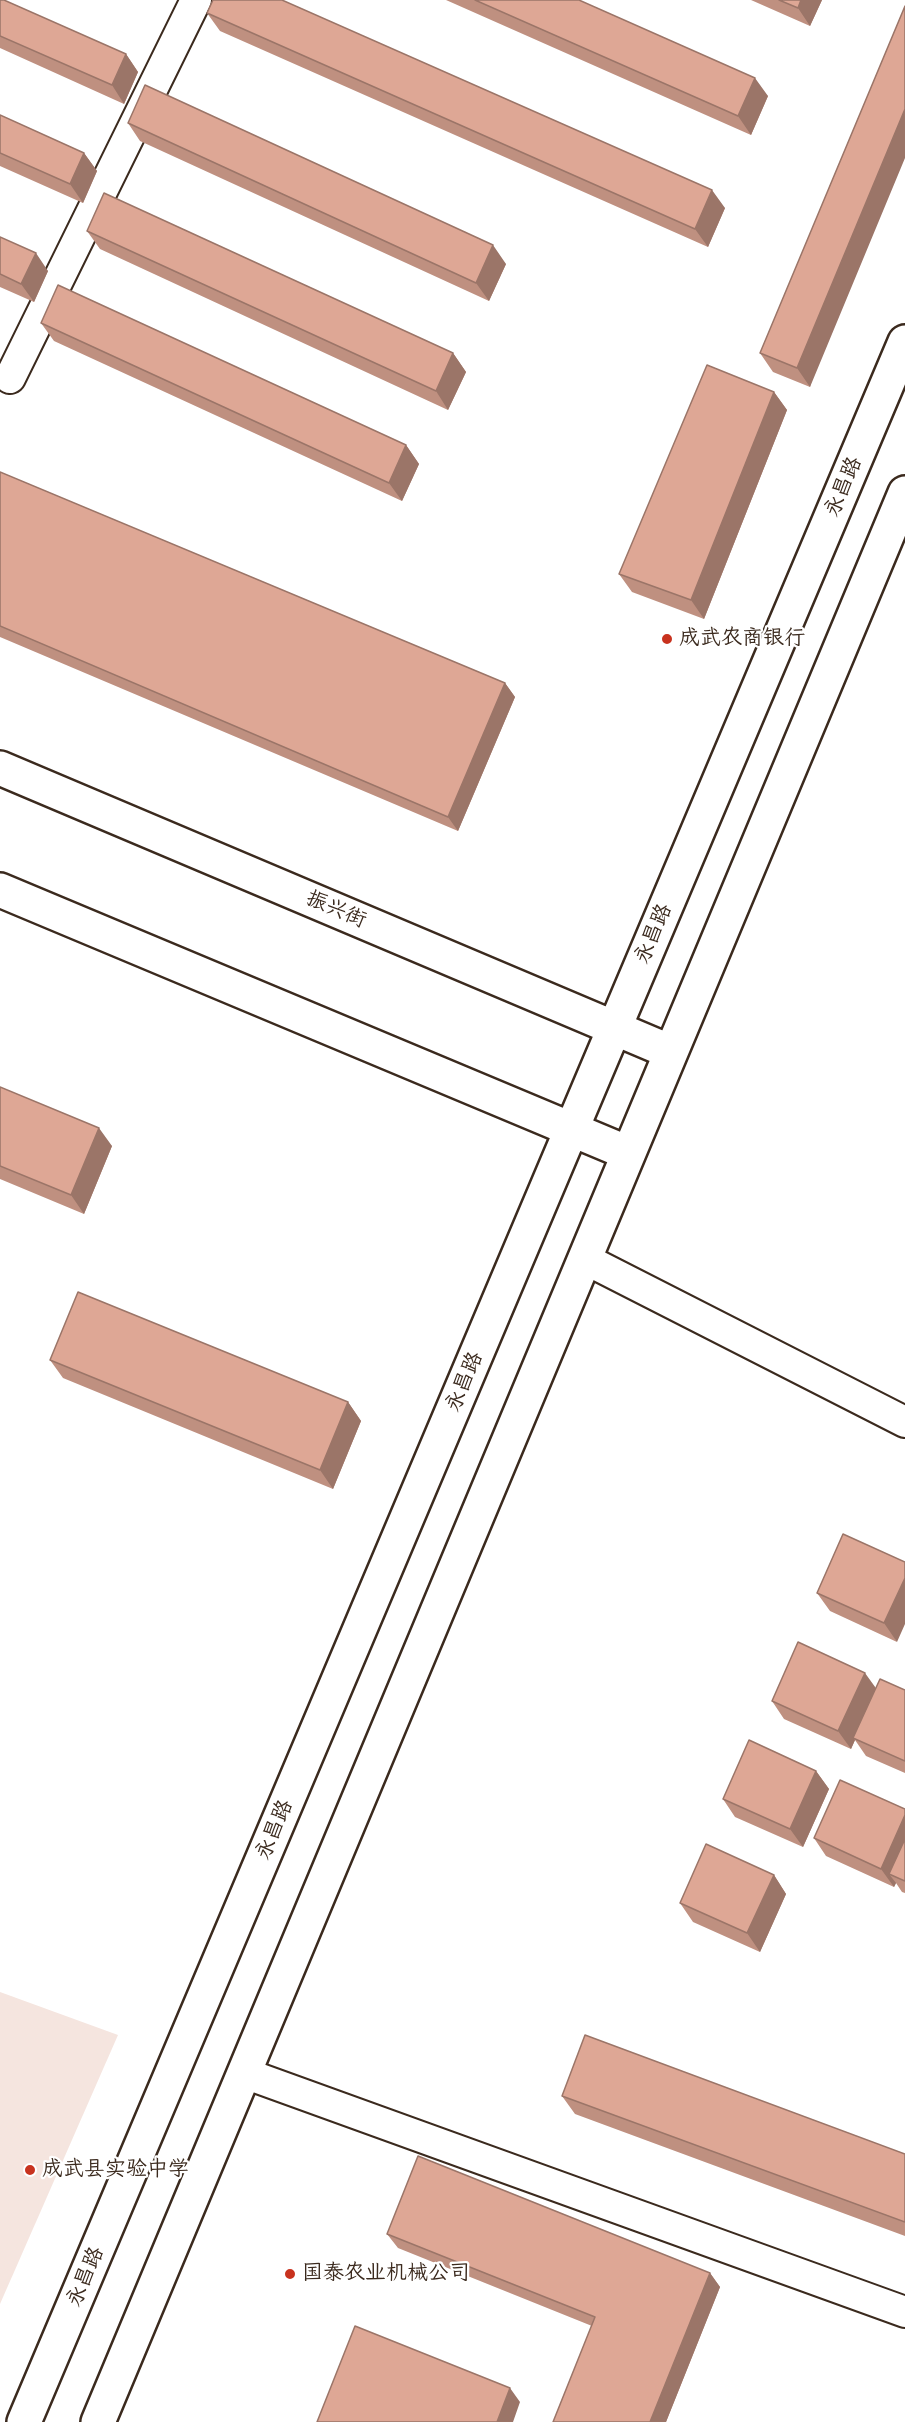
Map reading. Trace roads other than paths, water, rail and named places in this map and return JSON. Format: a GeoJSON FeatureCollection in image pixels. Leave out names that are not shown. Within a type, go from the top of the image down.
{"type":"FeatureCollection","features":[{"type":"Feature","properties":{"kind":"main road","name":"永昌路"},"geometry":{"type":"LineString","coordinates":[[24,2422],[905,342]]}},
{"type":"Feature","properties":{"kind":"main road"},"geometry":{"type":"LineString","coordinates":[[98,2422],[905,493]]}},
{"type":"Feature","properties":{"kind":"main road","name":"振兴街"},"geometry":{"type":"LineString","coordinates":[[0,768],[671,1052]]}},
{"type":"Feature","properties":{"kind":"main road"},"geometry":{"type":"LineString","coordinates":[[0,890],[628,1153]]}},
{"type":"Feature","properties":{"kind":"street"},"geometry":{"type":"LineString","coordinates":[[10,378],[196,0]]}},
{"type":"Feature","properties":{"kind":"street"},"geometry":{"type":"LineString","coordinates":[[585,1259],[905,1422]]}},
{"type":"Feature","properties":{"kind":"street"},"geometry":{"type":"LineString","coordinates":[[244,2073],[905,2312]]}},
{"type":"Feature","properties":{"kind":"place","name":"成武农商银行"},"geometry":{"type":"Point","coordinates":[667,639]}},
{"type":"Feature","properties":{"kind":"place","name":"成武县实验中学"},"geometry":{"type":"Point","coordinates":[30,2170]}},
{"type":"Feature","properties":{"kind":"place","name":"国泰农业机械公司"},"geometry":{"type":"Point","coordinates":[290,2274]}}]}
